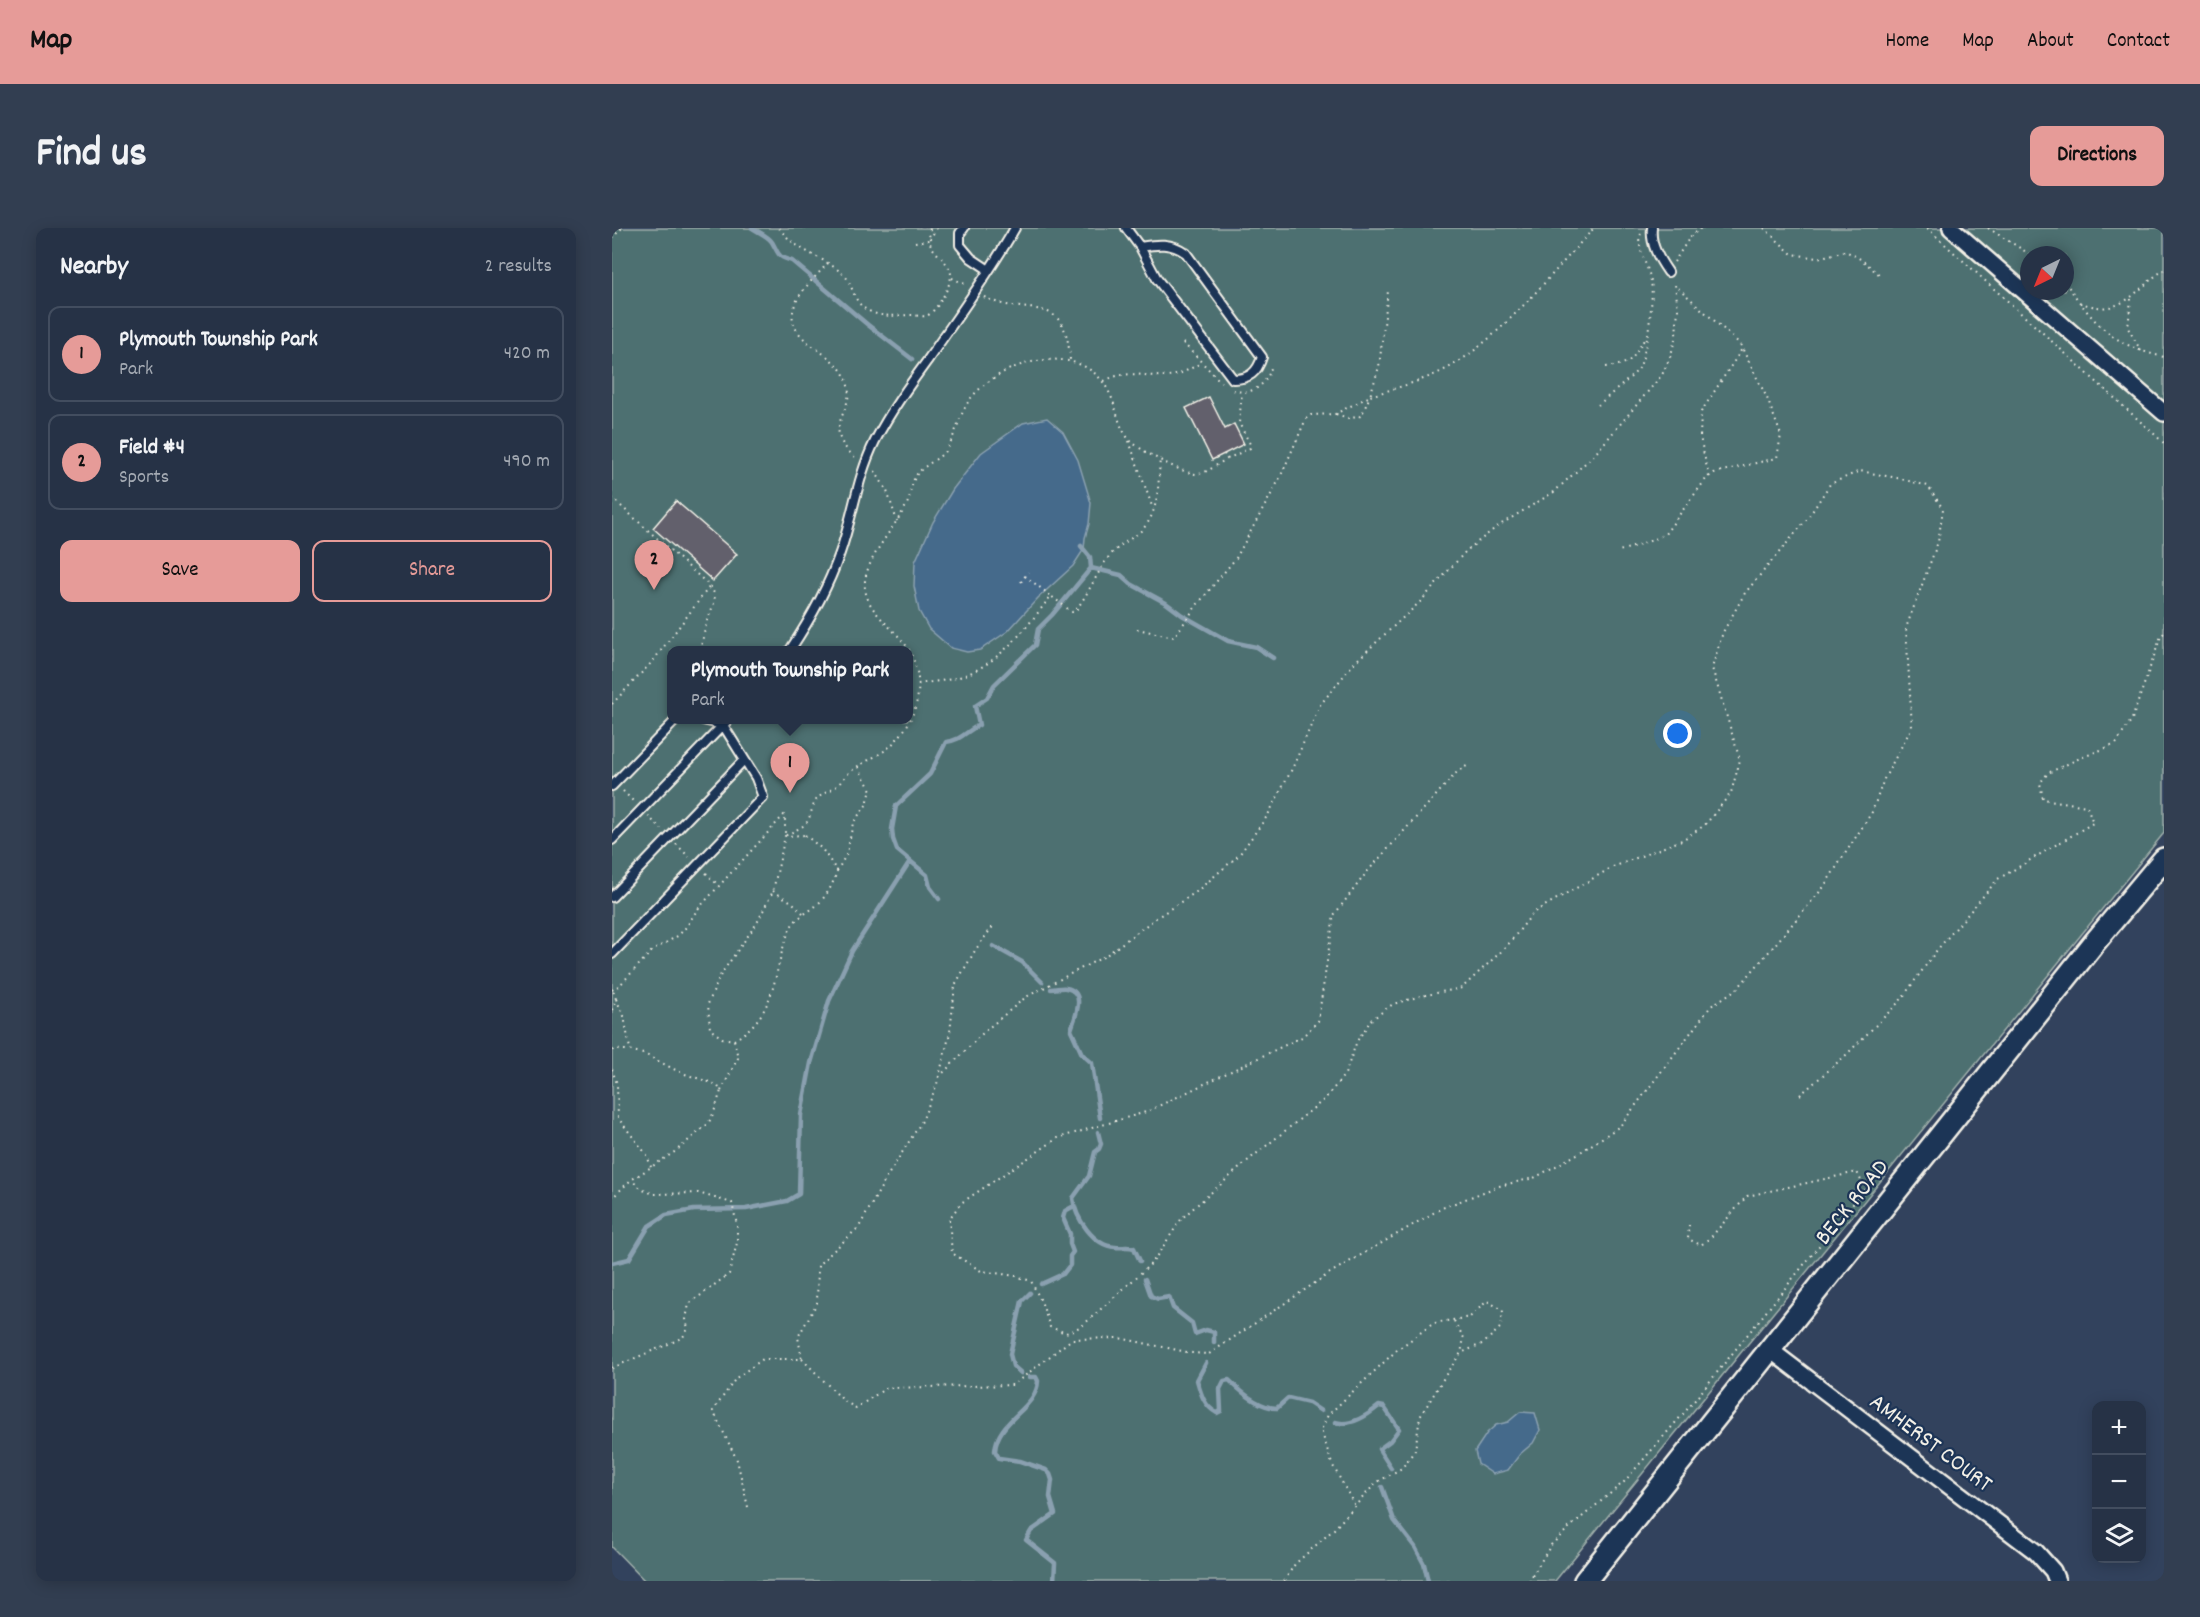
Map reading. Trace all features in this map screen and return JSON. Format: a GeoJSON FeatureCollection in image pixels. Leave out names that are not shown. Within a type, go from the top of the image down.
{"type":"FeatureCollection","features":[{"type":"Feature","properties":{"kind":"main road","name":"BECK ROAD"},"geometry":{"type":"LineString","coordinates":[[1585,1581],[2086,952],[2164,859]]}},
{"type":"Feature","properties":{"kind":"street"},"geometry":{"type":"LineString","coordinates":[[1951,228],[2164,413]]}},
{"type":"Feature","properties":{"kind":"street","name":"AMHERST COURT"},"geometry":{"type":"LineString","coordinates":[[1768,1350],[2036,1552],[2053,1571],[2057,1581]]}},
{"type":"Feature","properties":{"kind":"lane"},"geometry":{"type":"LineString","coordinates":[[964,228],[960,233],[960,245],[971,258],[989,270]]}},
{"type":"Feature","properties":{"kind":"lane"},"geometry":{"type":"LineString","coordinates":[[793,646],[811,619],[829,582],[865,464],[895,403],[976,291],[1015,228]]}},
{"type":"Feature","properties":{"kind":"lane"},"geometry":{"type":"LineString","coordinates":[[1126,228],[1140,247],[1157,279],[1233,378],[1245,379],[1258,369],[1262,357],[1186,253],[1177,247],[1159,244],[1140,247]]}},
{"type":"Feature","properties":{"kind":"lane"},"geometry":{"type":"LineString","coordinates":[[1652,228],[1651,234],[1657,255],[1668,272]]}},
{"type":"Feature","properties":{"kind":"lane"},"geometry":{"type":"LineString","coordinates":[[612,786],[672,724]]}},
{"type":"Feature","properties":{"kind":"lane"},"geometry":{"type":"LineString","coordinates":[[612,840],[723,724]]}},
{"type":"Feature","properties":{"kind":"lane"},"geometry":{"type":"LineString","coordinates":[[612,954],[763,797],[756,778],[726,724]]}},
{"type":"Feature","properties":{"kind":"lane"},"geometry":{"type":"LineString","coordinates":[[612,897],[744,760]]}},
{"type":"Feature","properties":{"kind":"path"},"geometry":{"type":"LineString","coordinates":[[612,238],[622,228]]}},
{"type":"Feature","properties":{"kind":"path"},"geometry":{"type":"LineString","coordinates":[[778,228],[799,249],[845,274],[858,303],[871,312],[891,317],[926,316],[936,309],[952,278],[950,270],[932,249],[929,240],[930,228]]}},
{"type":"Feature","properties":{"kind":"path"},"geometry":{"type":"LineString","coordinates":[[915,242],[929,240],[937,228]]}},
{"type":"Feature","properties":{"kind":"path"},"geometry":{"type":"LineString","coordinates":[[1336,414],[1370,396],[1447,368],[1469,353],[1493,334],[1523,304],[1593,228]]}},
{"type":"Feature","properties":{"kind":"path"},"geometry":{"type":"LineString","coordinates":[[1619,551],[1665,534],[1709,477],[1723,471],[1777,458],[1781,435],[1767,398],[1740,344],[1675,285],[1668,272],[1690,237],[1701,228]]}},
{"type":"Feature","properties":{"kind":"path"},"geometry":{"type":"LineString","coordinates":[[1764,228],[1792,254],[1817,258],[1846,251],[1862,260],[1881,276]]}},
{"type":"Feature","properties":{"kind":"path"},"geometry":{"type":"LineString","coordinates":[[1927,228],[2164,443]]}},
{"type":"Feature","properties":{"kind":"path"},"geometry":{"type":"LineString","coordinates":[[1988,228],[2020,248]]}},
{"type":"Feature","properties":{"kind":"path"},"geometry":{"type":"LineString","coordinates":[[1598,405],[1638,369],[1652,305],[1650,280],[1640,252],[1638,237],[1643,233]]}},
{"type":"Feature","properties":{"kind":"path"},"geometry":{"type":"LineString","coordinates":[[828,263],[794,306],[793,321],[805,339],[842,370],[848,385],[838,437],[847,450],[879,475],[897,522]]}},
{"type":"Feature","properties":{"kind":"path"},"geometry":{"type":"LineString","coordinates":[[2080,303],[2107,308],[2131,299],[2152,277],[2164,270]]}},
{"type":"Feature","properties":{"kind":"path"},"geometry":{"type":"LineString","coordinates":[[952,278],[997,303],[1042,309],[1055,315],[1062,321],[1069,345],[1070,360]]}},
{"type":"Feature","properties":{"kind":"path"},"geometry":{"type":"LineString","coordinates":[[939,1077],[986,1030],[1026,997],[1105,956],[1196,891],[1239,855],[1269,815],[1320,705],[1355,662],[1420,602],[1466,551],[1498,526],[1554,492],[1594,455],[1662,375],[1671,355],[1676,335],[1678,309],[1675,285]]}},
{"type":"Feature","properties":{"kind":"path"},"geometry":{"type":"LineString","coordinates":[[1137,629],[1174,637],[1236,558],[1280,480],[1306,419],[1311,415],[1336,414],[1348,418],[1359,417],[1364,412],[1379,367],[1388,291]]}},
{"type":"Feature","properties":{"kind":"path"},"geometry":{"type":"LineString","coordinates":[[2074,295],[2114,338],[2141,351],[2164,357]]}},
{"type":"Feature","properties":{"kind":"path"},"geometry":{"type":"LineString","coordinates":[[2131,299],[2128,328],[2141,351]]}},
{"type":"Feature","properties":{"kind":"path"},"geometry":{"type":"LineString","coordinates":[[1606,367],[1625,364],[1635,355],[1646,336]]}},
{"type":"Feature","properties":{"kind":"path"},"geometry":{"type":"LineString","coordinates":[[1709,477],[1701,437],[1701,412],[1742,350]]}},
{"type":"Feature","properties":{"kind":"path"},"geometry":{"type":"LineString","coordinates":[[907,646],[870,605],[865,587],[869,566],[908,502],[917,474],[945,451],[970,398],[1002,373],[1023,363],[1039,360],[1070,360],[1095,373],[1104,381],[1111,394],[1118,419],[1128,438],[1153,510]]}},
{"type":"Feature","properties":{"kind":"path"},"geometry":{"type":"LineString","coordinates":[[1104,381],[1115,375],[1131,373],[1174,375],[1201,363]]}},
{"type":"Feature","properties":{"kind":"path"},"geometry":{"type":"LineString","coordinates":[[1128,438],[1137,447],[1184,472],[1199,474],[1250,448],[1239,423],[1242,393]]}},
{"type":"Feature","properties":{"kind":"path"},"geometry":{"type":"LineString","coordinates":[[1224,454],[1227,459]]}},
{"type":"Feature","properties":{"kind":"path"},"geometry":{"type":"LineString","coordinates":[[1025,576],[1068,610],[1072,612],[1076,609],[1105,562],[1122,543],[1138,534],[1150,520],[1157,499],[1160,458]]}},
{"type":"Feature","properties":{"kind":"path"},"geometry":{"type":"LineString","coordinates":[[994,925],[976,949],[955,986],[950,1033],[939,1077],[922,1121],[858,1227],[818,1265],[817,1303],[798,1337],[802,1359],[844,1401],[856,1408],[886,1388],[1013,1385],[1072,1339],[1119,1338],[1192,1353],[1209,1354],[1330,1273],[1442,1208],[1499,1186],[1534,1178],[1579,1154],[1620,1126],[1711,1006],[1738,988],[1823,888],[1872,812],[1884,779],[1911,728],[1906,628],[1938,542],[1943,509],[1928,486],[1897,477],[1860,471],[1830,484],[1808,518],[1745,593],[1723,632],[1712,668],[1740,760],[1731,793],[1705,825],[1682,840],[1613,867],[1534,912],[1506,946],[1462,988],[1393,1004],[1371,1020],[1357,1041],[1345,1074],[1324,1099],[1182,1218],[1152,1263],[1082,1326],[1066,1333],[1050,1328],[1031,1281],[1016,1276],[981,1271],[952,1253],[949,1219],[961,1203],[1058,1138],[1146,1112],[1302,1037],[1318,1021],[1334,915],[1367,872],[1450,779],[1470,764]]}},
{"type":"Feature","properties":{"kind":"path"},"geometry":{"type":"LineString","coordinates":[[612,498],[710,586],[715,601],[701,646]]}},
{"type":"Feature","properties":{"kind":"path"},"geometry":{"type":"LineString","coordinates":[[1021,582],[1029,572]]}},
{"type":"Feature","properties":{"kind":"path"},"geometry":{"type":"LineString","coordinates":[[612,704],[653,662],[710,586]]}},
{"type":"Feature","properties":{"kind":"path"},"geometry":{"type":"LineString","coordinates":[[918,684],[957,678],[990,661],[1016,641],[1052,596]]}},
{"type":"Feature","properties":{"kind":"path"},"geometry":{"type":"LineString","coordinates":[[1800,1095],[1845,1056],[1900,1001],[1936,950],[1998,879],[2093,823],[2086,806],[2043,799],[2040,783],[2048,773],[2116,744],[2132,719],[2164,633]]}},
{"type":"Feature","properties":{"kind":"path"},"geometry":{"type":"LineString","coordinates":[[913,658],[918,674],[913,716]]}},
{"type":"Feature","properties":{"kind":"path"},"geometry":{"type":"LineString","coordinates":[[784,836],[807,823],[816,799],[837,786],[849,772],[888,748],[908,724]]}},
{"type":"Feature","properties":{"kind":"path"},"geometry":{"type":"LineString","coordinates":[[630,1049],[624,1016],[612,990],[620,985],[652,951],[667,944],[687,926],[698,910],[784,815],[784,836],[773,891],[757,923],[721,974],[708,1004],[710,1029],[722,1038],[734,1040],[758,1022],[772,993],[792,926],[818,904],[832,887],[837,871],[847,853],[854,823],[867,804],[871,790],[858,767]]}},
{"type":"Feature","properties":{"kind":"path"},"geometry":{"type":"LineString","coordinates":[[784,836],[805,835],[822,849],[837,871]]}},
{"type":"Feature","properties":{"kind":"path"},"geometry":{"type":"LineString","coordinates":[[773,891],[792,902],[804,914]]}},
{"type":"Feature","properties":{"kind":"path"},"geometry":{"type":"LineString","coordinates":[[612,1010],[616,999]]}},
{"type":"Feature","properties":{"kind":"path"},"geometry":{"type":"LineString","coordinates":[[612,1198],[631,1180],[676,1151],[708,1124],[721,1091],[738,1058],[734,1040]]}},
{"type":"Feature","properties":{"kind":"path"},"geometry":{"type":"LineString","coordinates":[[612,1050],[630,1049],[646,1054],[688,1076],[717,1085],[721,1091]]}},
{"type":"Feature","properties":{"kind":"path"},"geometry":{"type":"LineString","coordinates":[[612,1069],[616,1084],[618,1118],[647,1155],[651,1167]]}},
{"type":"Feature","properties":{"kind":"path"},"geometry":{"type":"LineString","coordinates":[[1529,1581],[1551,1545],[1624,1482],[1690,1406],[1865,1189],[1857,1172],[1830,1176],[1747,1196],[1712,1236],[1701,1245],[1688,1239],[1689,1225]]}},
{"type":"Feature","properties":{"kind":"path"},"geometry":{"type":"LineString","coordinates":[[612,1368],[624,1365],[645,1353],[683,1337],[688,1329],[686,1319],[689,1304],[729,1274],[737,1243],[737,1225],[732,1203],[698,1193],[654,1194],[631,1180]]}},
{"type":"Feature","properties":{"kind":"path"},"geometry":{"type":"LineString","coordinates":[[1355,1506],[1332,1464],[1321,1430],[1325,1419],[1398,1349],[1434,1323],[1470,1317],[1487,1301],[1503,1310],[1501,1327],[1484,1343],[1461,1353]]}},
{"type":"Feature","properties":{"kind":"path"},"geometry":{"type":"LineString","coordinates":[[1284,1581],[1295,1564],[1334,1529],[1376,1483],[1401,1468],[1415,1450],[1420,1417],[1461,1353],[1464,1338],[1454,1321]]}},
{"type":"Feature","properties":{"kind":"path"},"geometry":{"type":"LineString","coordinates":[[748,1507],[737,1460],[713,1411],[736,1378],[763,1359],[802,1359]]}},
{"type":"Feature","properties":{"kind":"green space"},"geometry":{"type":"Polygon","coordinates":[[[612,228],[2164,228],[2164,833],[1555,1581],[645,1581],[612,1547],[612,228]]]}},
{"type":"Feature","properties":{"kind":"water"},"geometry":{"type":"Polygon","coordinates":[[[1047,418],[1063,432],[1078,460],[1091,503],[1084,549],[1073,566],[1038,598],[1008,631],[980,650],[967,652],[951,648],[929,629],[919,611],[914,586],[915,562],[933,522],[953,489],[981,453],[1023,423],[1047,418]]]}},
{"type":"Feature","properties":{"kind":"water"},"geometry":{"type":"Polygon","coordinates":[[[1520,1412],[1535,1413],[1540,1430],[1533,1443],[1520,1454],[1508,1470],[1493,1474],[1478,1464],[1475,1451],[1487,1433],[1496,1425],[1508,1422],[1520,1412]]]}},
{"type":"Feature","properties":{"kind":"building"},"geometry":{"type":"Polygon","coordinates":[[[1209,397],[1225,429],[1234,424],[1244,444],[1212,460],[1186,408],[1209,397]]]}},
{"type":"Feature","properties":{"kind":"building"},"geometry":{"type":"Polygon","coordinates":[[[676,501],[737,554],[713,581],[653,528],[676,501]]]}},
{"type":"Feature","properties":{"kind":"waterway"},"geometry":{"type":"LineString","coordinates":[[752,228],[770,240],[781,256],[792,261],[912,359]]}},
{"type":"Feature","properties":{"kind":"waterway"},"geometry":{"type":"LineString","coordinates":[[939,899],[930,887],[927,875],[897,850],[892,829],[896,806],[930,774],[946,742],[960,738],[979,725],[975,706],[987,698],[994,685],[1035,645],[1038,629],[1091,568],[1090,557],[1081,546]]}},
{"type":"Feature","properties":{"kind":"waterway"},"geometry":{"type":"LineString","coordinates":[[1091,568],[1121,575],[1131,584],[1228,641],[1256,647],[1273,658]]}},
{"type":"Feature","properties":{"kind":"waterway"},"geometry":{"type":"LineString","coordinates":[[612,1263],[629,1259],[649,1226],[666,1215],[694,1210],[746,1209],[787,1201],[799,1194],[801,1115],[811,1063],[829,1001],[852,951],[910,861]]}},
{"type":"Feature","properties":{"kind":"waterway"},"geometry":{"type":"LineString","coordinates":[[993,946],[1022,962],[1042,982]]}},
{"type":"Feature","properties":{"kind":"waterway"},"geometry":{"type":"LineString","coordinates":[[1051,989],[1066,988],[1073,991],[1078,1000],[1077,1013],[1071,1030],[1082,1054],[1092,1063],[1100,1118]]}},
{"type":"Feature","properties":{"kind":"waterway"},"geometry":{"type":"LineString","coordinates":[[1098,1132],[1101,1144],[1095,1152],[1089,1176],[1073,1198],[1077,1214],[1087,1230],[1100,1242],[1134,1248],[1140,1261]]}},
{"type":"Feature","properties":{"kind":"waterway"},"geometry":{"type":"LineString","coordinates":[[1041,1284],[1063,1274],[1070,1265],[1070,1256],[1073,1252],[1070,1234],[1063,1218],[1065,1211],[1074,1206]]}},
{"type":"Feature","properties":{"kind":"waterway"},"geometry":{"type":"LineString","coordinates":[[1145,1279],[1151,1296],[1158,1299],[1169,1297],[1173,1308],[1192,1323],[1195,1334],[1206,1330],[1214,1332],[1214,1343]]}},
{"type":"Feature","properties":{"kind":"waterway"},"geometry":{"type":"LineString","coordinates":[[1021,1373],[1013,1366],[1010,1354],[1022,1301],[1030,1293]]}},
{"type":"Feature","properties":{"kind":"waterway"},"geometry":{"type":"LineString","coordinates":[[1206,1363],[1197,1380],[1206,1403],[1217,1413],[1221,1411],[1220,1389],[1224,1381],[1229,1380],[1245,1394],[1264,1405],[1277,1408],[1288,1398],[1309,1403],[1321,1411]]}},
{"type":"Feature","properties":{"kind":"waterway"},"geometry":{"type":"LineString","coordinates":[[1030,1377],[1036,1377],[1038,1381],[1036,1391],[1002,1430],[995,1451],[999,1458],[1020,1461],[1046,1470],[1050,1474],[1052,1480],[1050,1497],[1055,1514],[1031,1531],[1026,1540],[1055,1563],[1054,1581]]}},
{"type":"Feature","properties":{"kind":"waterway"},"geometry":{"type":"LineString","coordinates":[[1335,1422],[1353,1422],[1379,1406],[1384,1407],[1399,1429],[1390,1441],[1379,1449],[1391,1468]]}},
{"type":"Feature","properties":{"kind":"waterway"},"geometry":{"type":"LineString","coordinates":[[1382,1487],[1394,1520],[1415,1547],[1424,1564],[1428,1581]]}},
{"type":"Feature","properties":{"kind":"place","name":"Field #4"},"geometry":{"type":"Point","coordinates":[654,590]}},
{"type":"Feature","properties":{"kind":"place","name":"Plymouth Township Park"},"geometry":{"type":"Point","coordinates":[790,793]}}]}
